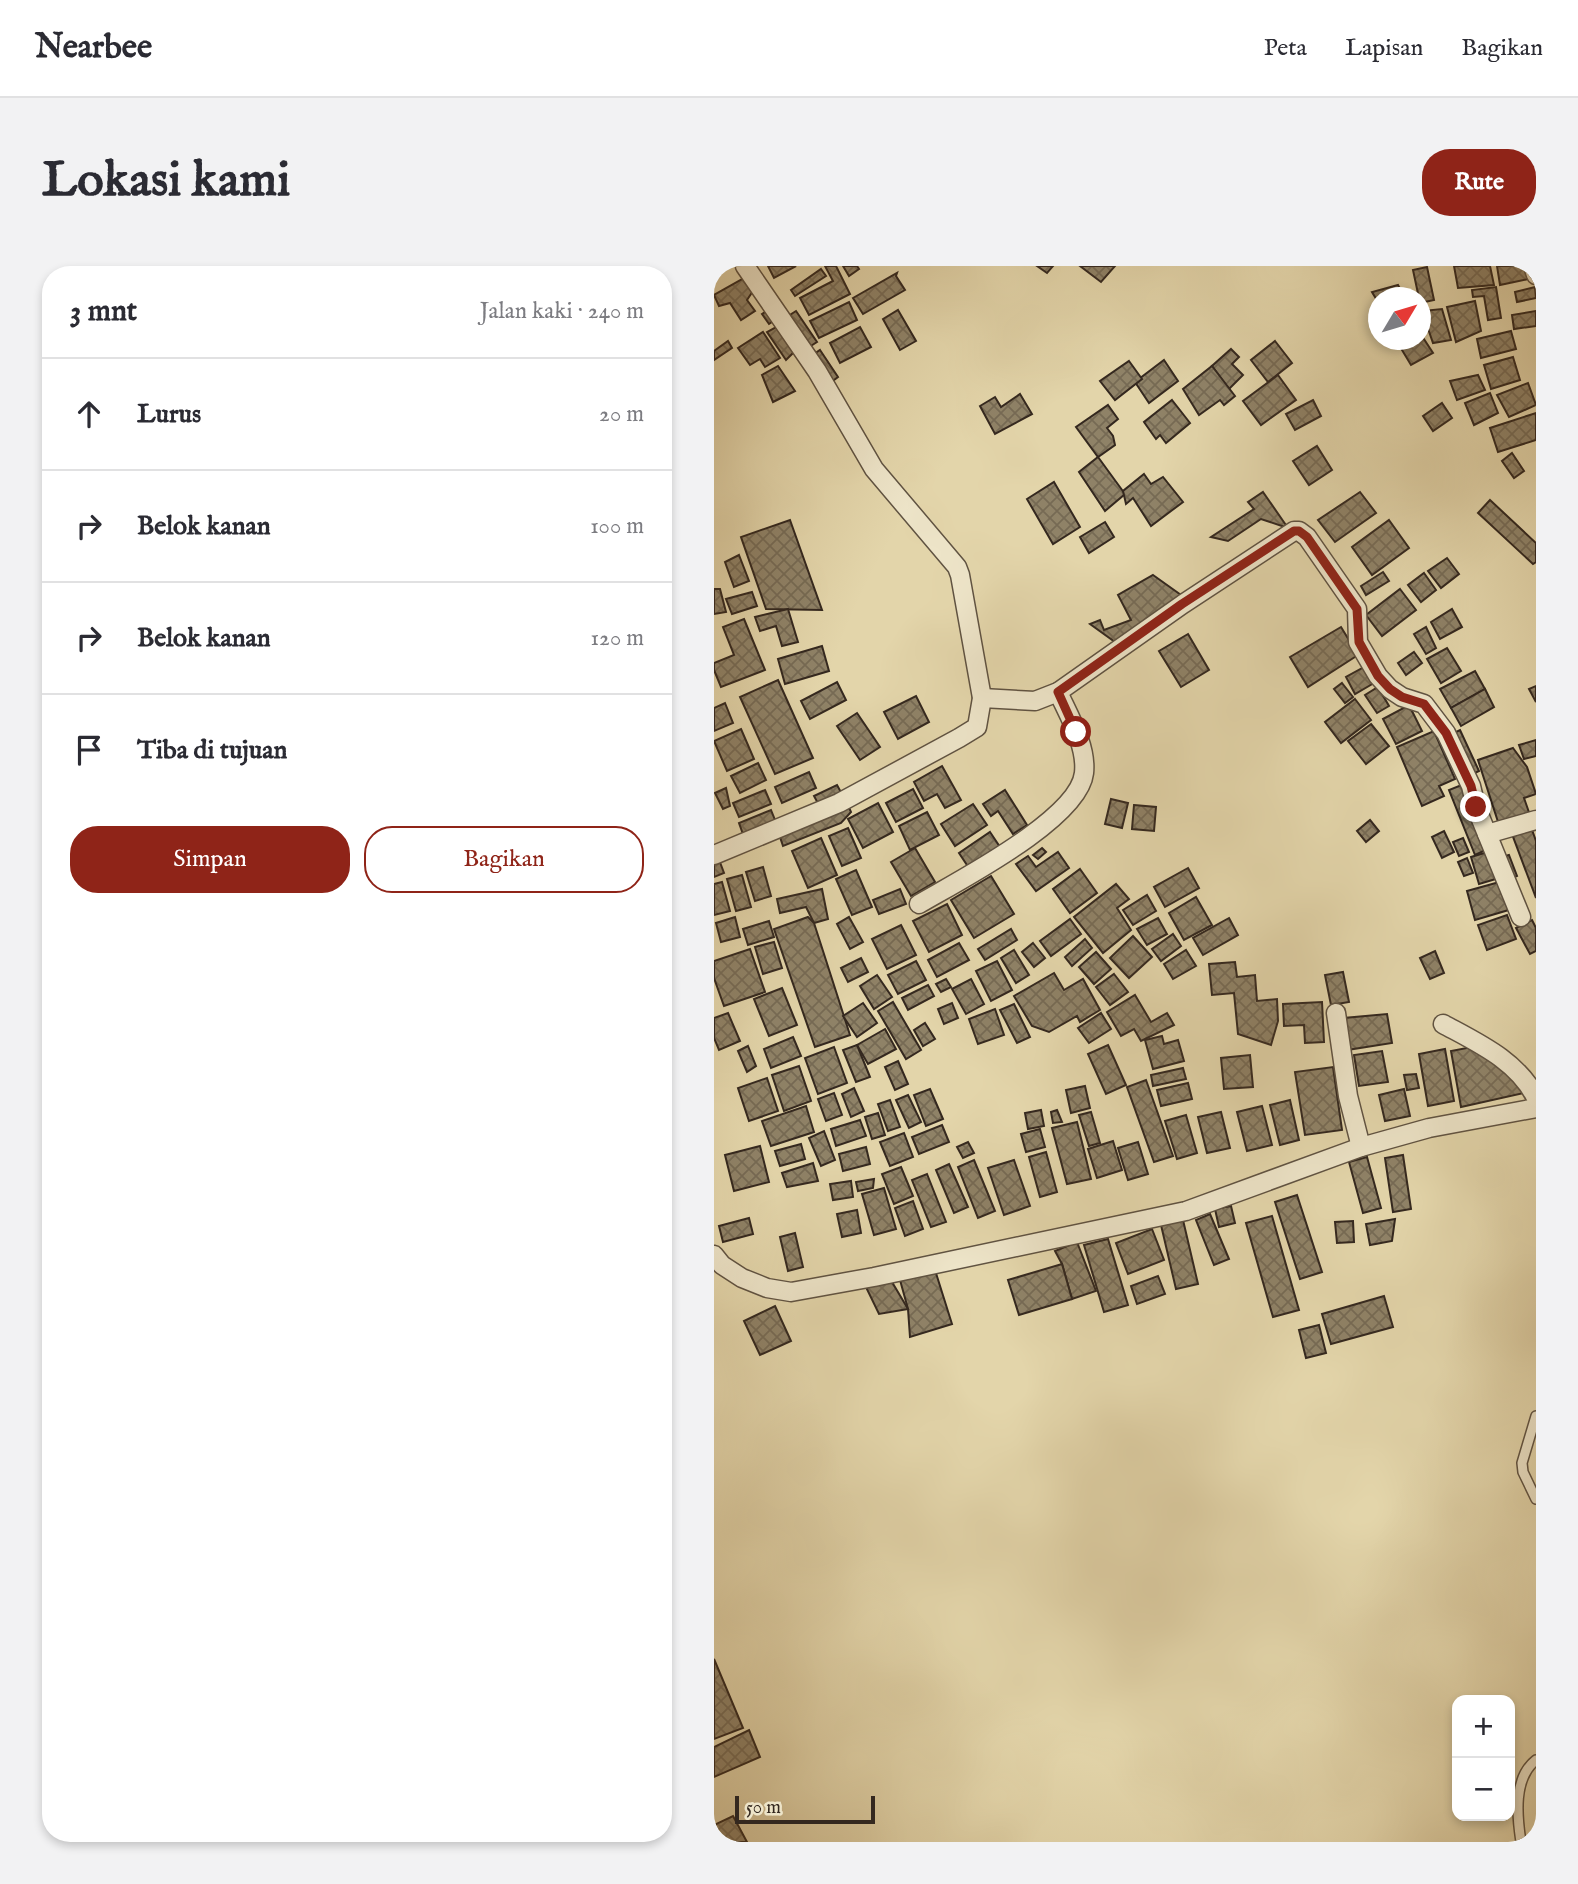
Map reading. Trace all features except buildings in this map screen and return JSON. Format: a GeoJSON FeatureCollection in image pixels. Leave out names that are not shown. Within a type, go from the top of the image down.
{"type":"FeatureCollection","features":[{"type":"Feature","properties":{"kind":"street"},"geometry":{"type":"LineString","coordinates":[[714,855],[839,803],[959,738],[977,727],[982,698],[957,566],[874,468],[817,371],[745,266]]}},
{"type":"Feature","properties":{"kind":"street"},"geometry":{"type":"LineString","coordinates":[[1533,266],[1536,275]]}},
{"type":"Feature","properties":{"kind":"street"},"geometry":{"type":"LineString","coordinates":[[982,698],[1035,701],[1058,692],[1182,604],[1294,531],[1299,531],[1307,537],[1357,609],[1359,642],[1378,676],[1396,693],[1424,704],[1446,733],[1471,786],[1486,834],[1521,917]]}},
{"type":"Feature","properties":{"kind":"street"},"geometry":{"type":"LineString","coordinates":[[919,904],[1041,829],[1076,796],[1085,771],[1082,751],[1058,692]]}},
{"type":"Feature","properties":{"kind":"street"},"geometry":{"type":"LineString","coordinates":[[1486,834],[1536,820]]}},
{"type":"Feature","properties":{"kind":"street"},"geometry":{"type":"LineString","coordinates":[[1336,1013],[1348,1096],[1361,1147]]}},
{"type":"Feature","properties":{"kind":"street"},"geometry":{"type":"LineString","coordinates":[[1443,1024],[1502,1059],[1528,1082],[1536,1098]]}},
{"type":"Feature","properties":{"kind":"street"},"geometry":{"type":"LineString","coordinates":[[714,1255],[722,1265],[742,1278],[767,1288],[791,1292],[1186,1211],[1361,1147],[1429,1128],[1536,1108]]}},
{"type":"Feature","properties":{"kind":"lane"},"geometry":{"type":"LineString","coordinates":[[1536,1416],[1522,1463],[1523,1472],[1536,1499]]}},
{"type":"Feature","properties":{"kind":"lane"},"geometry":{"type":"LineString","coordinates":[[1521,1842],[1521,1778],[1536,1760]]}},
{"type":"Feature","properties":{"kind":"route"},"geometry":{"type":"LineString","coordinates":[[1076,732],[1058,692],[1182,604],[1294,531],[1299,531],[1307,537],[1357,609],[1359,642],[1378,676],[1402,697],[1424,704],[1446,733],[1459,756],[1476,807]]}}]}
